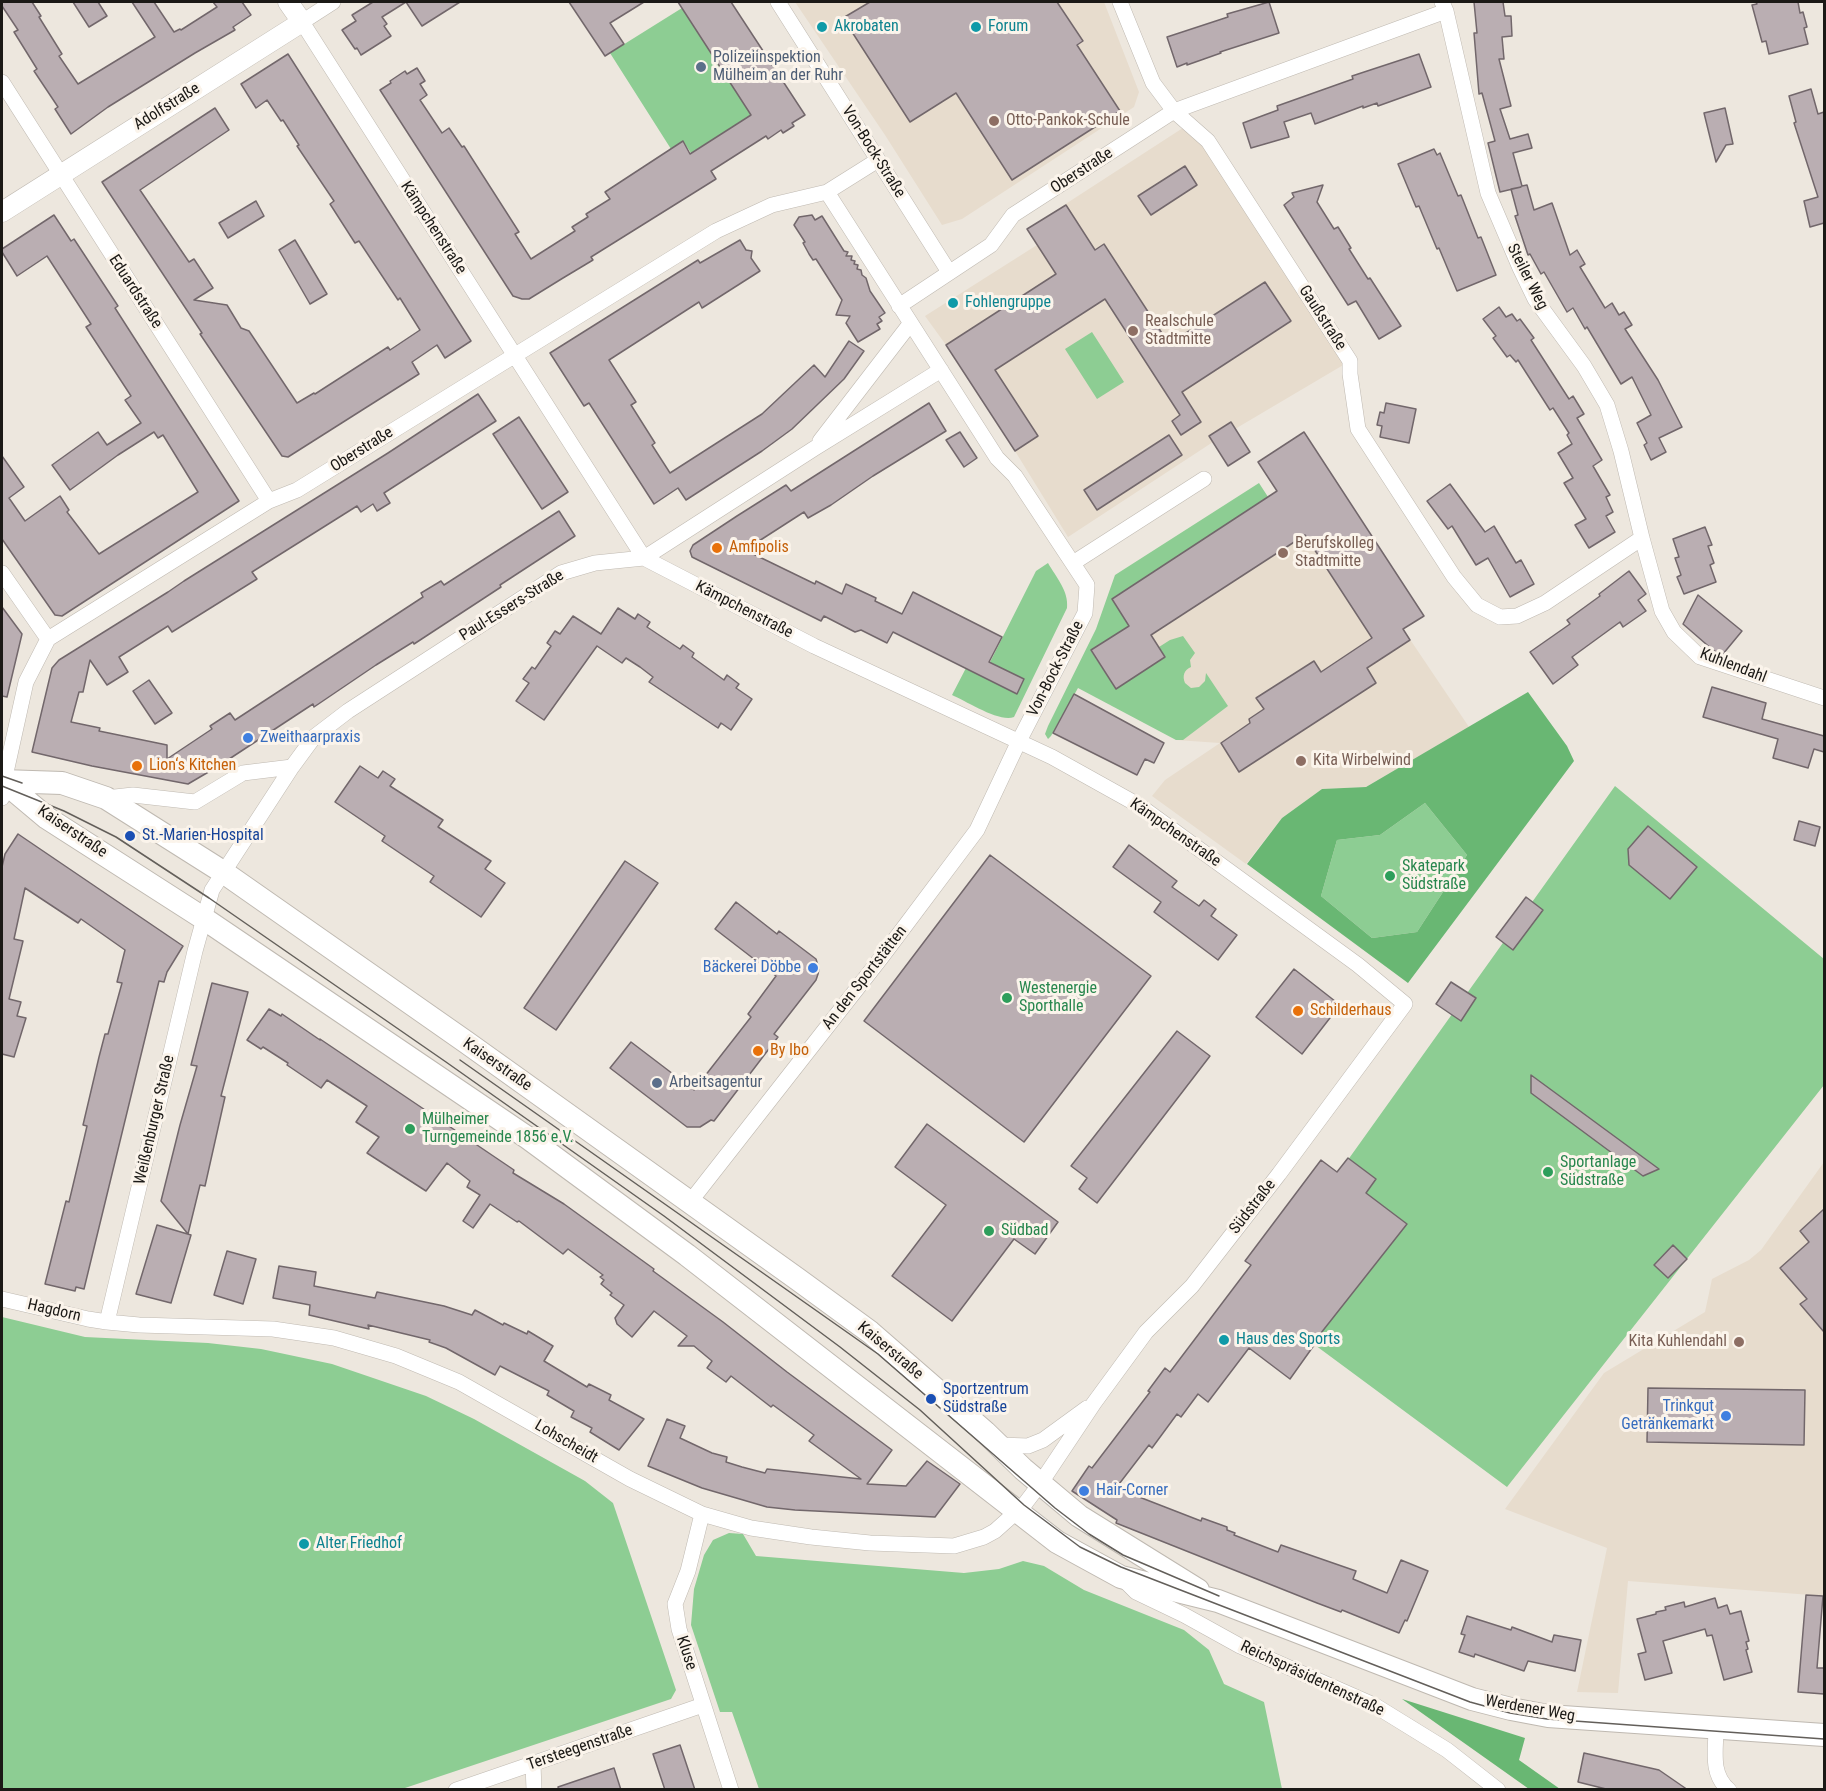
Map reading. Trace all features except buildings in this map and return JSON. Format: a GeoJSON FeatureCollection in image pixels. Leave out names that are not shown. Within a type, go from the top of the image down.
{"type":"FeatureCollection","features":[{"type":"Feature","properties":{"kind":"main road","name":"Kaiserstraße"},"geometry":{"type":"LineString","coordinates":[[2,787],[62,783],[106,798],[223,872],[870,1332],[1040,1484]]}},
{"type":"Feature","properties":{"kind":"main road","name":"Kaiserstraße"},"geometry":{"type":"LineString","coordinates":[[2,787],[204,918],[528,1138],[687,1255],[1018,1511]]}},
{"type":"Feature","properties":{"kind":"main road","name":"Werdener Weg"},"geometry":{"type":"LineString","coordinates":[[1040,1484],[1079,1516],[1106,1534],[1218,1601]]}},
{"type":"Feature","properties":{"kind":"main road","name":"Werdener Weg"},"geometry":{"type":"LineString","coordinates":[[1018,1511],[1057,1542],[1121,1577],[1218,1601],[1472,1699],[1548,1716],[1824,1735]]}},
{"type":"Feature","properties":{"kind":"street","name":"Kämpchenstraße"},"geometry":{"type":"LineString","coordinates":[[288,2],[644,558],[814,646],[1019,741],[1140,806],[1358,965],[1405,1004]]}},
{"type":"Feature","properties":{"kind":"street","name":"Adolfstraße"},"geometry":{"type":"LineString","coordinates":[[2,212],[333,2]]}},
{"type":"Feature","properties":{"kind":"street","name":"Von-Bock-Straße"},"geometry":{"type":"LineString","coordinates":[[778,2],[949,272]]}},
{"type":"Feature","properties":{"kind":"street","name":"Gaußstraße"},"geometry":{"type":"LineString","coordinates":[[1120,2],[1153,83],[1174,111],[1208,141],[1350,362],[1358,429],[1455,577],[1477,605],[1500,617],[1516,616],[1545,603],[1642,538]]}},
{"type":"Feature","properties":{"kind":"street","name":"Oberstraße"},"geometry":{"type":"LineString","coordinates":[[899,306],[991,245],[1013,215],[1174,111],[1444,6]]}},
{"type":"Feature","properties":{"kind":"street","name":"Steiler Weg"},"geometry":{"type":"LineString","coordinates":[[1444,6],[1488,193],[1535,299],[1584,366],[1607,405],[1621,451],[1642,538]]}},
{"type":"Feature","properties":{"kind":"street","name":"Eduardstraße"},"geometry":{"type":"LineString","coordinates":[[2,82],[269,501]]}},
{"type":"Feature","properties":{"kind":"street","name":"Oberstraße"},"geometry":{"type":"LineString","coordinates":[[48,639],[269,501],[297,490],[716,231],[772,205],[827,192],[878,160]]}},
{"type":"Feature","properties":{"kind":"street"},"geometry":{"type":"LineString","coordinates":[[827,192],[899,306]]}},
{"type":"Feature","properties":{"kind":"street","name":"Von-Bock-Straße"},"geometry":{"type":"LineString","coordinates":[[899,306],[997,458],[1015,476],[1087,585],[1085,613],[1019,741]]}},
{"type":"Feature","properties":{"kind":"street","name":"Paul-Essers-Straße"},"geometry":{"type":"LineString","coordinates":[[815,448],[910,324]]}},
{"type":"Feature","properties":{"kind":"street","name":"Paul-Essers-Straße"},"geometry":{"type":"LineString","coordinates":[[223,872],[314,737],[348,711],[561,573],[596,563],[644,558],[941,370]]}},
{"type":"Feature","properties":{"kind":"street"},"geometry":{"type":"LineString","coordinates":[[1073,563],[1204,479]]}},
{"type":"Feature","properties":{"kind":"street","name":"Kuhlendahl"},"geometry":{"type":"LineString","coordinates":[[1642,538],[1662,611],[1684,644],[1700,657],[1824,698]]}},
{"type":"Feature","properties":{"kind":"street"},"geometry":{"type":"LineString","coordinates":[[2,573],[48,639],[27,682],[2,787]]}},
{"type":"Feature","properties":{"kind":"street","name":"An den Sportstätten"},"geometry":{"type":"LineString","coordinates":[[690,1202],[881,958],[977,830],[1019,741]]}},
{"type":"Feature","properties":{"kind":"street"},"geometry":{"type":"LineString","coordinates":[[106,798],[133,795],[195,802],[243,773],[292,767]]}},
{"type":"Feature","properties":{"kind":"street","name":"Weißenburger Straße"},"geometry":{"type":"LineString","coordinates":[[107,1322],[204,918],[211,894],[223,872]]}},
{"type":"Feature","properties":{"kind":"street","name":"Südstraße"},"geometry":{"type":"LineString","coordinates":[[1018,1511],[1040,1484],[1094,1403],[1146,1332],[1192,1286],[1279,1174],[1405,1004]]}},
{"type":"Feature","properties":{"kind":"street","name":"Hagdorn"},"geometry":{"type":"LineString","coordinates":[[2,1299],[107,1322]]}},
{"type":"Feature","properties":{"kind":"street","name":"Lohscheidt"},"geometry":{"type":"LineString","coordinates":[[107,1322],[273,1329],[334,1338],[396,1356],[459,1382],[630,1479],[702,1514],[751,1528],[870,1543],[954,1546],[984,1537],[995,1531],[1018,1511]]}},
{"type":"Feature","properties":{"kind":"street","name":"Südstraße"},"geometry":{"type":"LineString","coordinates":[[999,1445],[1028,1446],[1043,1440],[1094,1403]]}},
{"type":"Feature","properties":{"kind":"street","name":"Kluse"},"geometry":{"type":"LineString","coordinates":[[702,1514],[688,1571],[675,1604],[679,1629],[731,1790]]}},
{"type":"Feature","properties":{"kind":"street","name":"Reichspräsidentenstraße"},"geometry":{"type":"LineString","coordinates":[[1121,1577],[1136,1592],[1240,1646],[1374,1705],[1447,1749],[1498,1790]]}},
{"type":"Feature","properties":{"kind":"street","name":"Tersteegenstraße"},"geometry":{"type":"LineString","coordinates":[[456,1790],[704,1705]]}},
{"type":"Feature","properties":{"kind":"street"},"geometry":{"type":"LineString","coordinates":[[1716,1728],[1715,1769],[1722,1784],[1729,1790]]}},
{"type":"Feature","properties":{"kind":"street"},"geometry":{"type":"LineString","coordinates":[[532,1764],[534,1790]]}},
{"type":"Feature","properties":{"kind":"shaded area","name":"Otto-Pankok-Schule"},"geometry":{"type":"Polygon","coordinates":[[[795,2],[1104,2],[1139,92],[1134,107],[962,219],[942,225],[885,135],[795,2]]]}},
{"type":"Feature","properties":{"kind":"shaded area","name":"Realschule Stadtmitte"},"geometry":{"type":"Polygon","coordinates":[[[1189,124],[1350,361],[1235,429],[1210,436],[1213,442],[1068,537],[1015,451],[925,316],[1037,245],[1027,229],[1189,124]]]}},
{"type":"Feature","properties":{"kind":"shaded area","name":"Berufskolleg Stadtmitte"},"geometry":{"type":"Polygon","coordinates":[[[1304,432],[1424,616],[1403,629],[1469,727],[1366,787],[1322,789],[1282,818],[1246,864],[1152,796],[1165,780],[1220,743],[1176,740],[1116,689],[1091,650],[1129,626],[1112,599],[1259,503],[1279,494],[1258,462],[1304,432]]]}},
{"type":"Feature","properties":{"kind":"shaded area"},"geometry":{"type":"Polygon","coordinates":[[[1824,1162],[1824,1596],[1628,1581],[1618,1693],[1577,1692],[1607,1548],[1505,1509],[1604,1373],[1705,1312],[1712,1279],[1749,1260],[1761,1250],[1824,1162]]]}},
{"type":"Feature","properties":{"kind":"green space"},"geometry":{"type":"Polygon","coordinates":[[[682,8],[751,115],[691,153],[683,141],[671,149],[610,53],[682,8]]]}},
{"type":"Feature","properties":{"kind":"green space"},"geometry":{"type":"Polygon","coordinates":[[[1092,332],[1124,382],[1097,399],[1065,349],[1092,332]]]}},
{"type":"Feature","properties":{"kind":"green space"},"geometry":{"type":"Polygon","coordinates":[[[1259,483],[1270,500],[1258,504],[1112,599],[1129,626],[1091,651],[1116,689],[1165,657],[1159,647],[1183,636],[1195,653],[1190,660],[1191,667],[1184,674],[1185,683],[1191,688],[1199,687],[1205,681],[1206,673],[1228,706],[1183,740],[1176,740],[1078,688],[1048,739],[1045,734],[1048,726],[1096,629],[1115,575],[1259,483]]]}},
{"type":"Feature","properties":{"kind":"green space"},"geometry":{"type":"Polygon","coordinates":[[[1048,563],[1064,590],[1067,608],[1014,717],[1000,717],[952,695],[966,668],[983,676],[1036,571],[1048,563]]]}},
{"type":"Feature","properties":{"kind":"green space"},"geometry":{"type":"Polygon","coordinates":[[[1528,692],[1567,746],[1574,761],[1408,983],[1247,864],[1282,818],[1322,789],[1366,787],[1528,692]],[[1425,803],[1380,835],[1337,840],[1321,896],[1372,938],[1417,932],[1467,855],[1425,803]]]}},
{"type":"Feature","properties":{"kind":"green space","name":"Sportanlage Südstraße"},"geometry":{"type":"Polygon","coordinates":[[[1615,786],[1824,959],[1824,1085],[1507,1487],[1250,1297],[1615,786]]]}},
{"type":"Feature","properties":{"kind":"green space","name":"Skatepark Südstraße"},"geometry":{"type":"Polygon","coordinates":[[[1425,803],[1467,855],[1417,932],[1372,938],[1321,896],[1337,840],[1380,835],[1425,803]]]}},
{"type":"Feature","properties":{"kind":"green space","name":"Alter Friedhof"},"geometry":{"type":"Polygon","coordinates":[[[2,1317],[85,1337],[208,1343],[261,1349],[332,1364],[426,1396],[474,1419],[585,1481],[613,1503],[676,1690],[671,1699],[402,1789],[2,1789],[2,1317]]]}},
{"type":"Feature","properties":{"kind":"green space"},"geometry":{"type":"Polygon","coordinates":[[[729,1533],[743,1534],[756,1556],[964,1573],[999,1569],[1023,1561],[1044,1566],[1084,1590],[1184,1630],[1209,1650],[1224,1684],[1264,1702],[1282,1789],[759,1789],[732,1712],[720,1712],[691,1625],[694,1589],[704,1555],[713,1540],[729,1533]]]}},
{"type":"Feature","properties":{"kind":"green space"},"geometry":{"type":"Polygon","coordinates":[[[1402,1699],[1525,1738],[1519,1760],[1560,1789],[1529,1789],[1402,1699]]]}},
{"type":"Feature","properties":{"kind":"tram line"},"geometry":{"type":"LineString","coordinates":[[2,776],[22,783]]}},
{"type":"Feature","properties":{"kind":"tram line"},"geometry":{"type":"LineString","coordinates":[[2,786],[64,811],[116,837],[209,898],[446,1062],[664,1216],[840,1347],[920,1410],[1024,1505],[1080,1547],[1121,1567],[1470,1702],[1510,1713],[1547,1719],[1824,1739]]}},
{"type":"Feature","properties":{"kind":"tram line"},"geometry":{"type":"LineString","coordinates":[[460,1060],[878,1354],[1055,1508],[1089,1534],[1123,1555],[1219,1596]]}},
{"type":"Feature","properties":{"kind":"place","name":"Akrobaten"},"geometry":{"type":"Point","coordinates":[822,27]}},
{"type":"Feature","properties":{"kind":"place","name":"Forum"},"geometry":{"type":"Point","coordinates":[976,27]}},
{"type":"Feature","properties":{"kind":"place","name":"Polizeiinspektion Mülheim an der Ruhr"},"geometry":{"type":"Point","coordinates":[701,67]}},
{"type":"Feature","properties":{"kind":"place","name":"Otto-Pankok-Schule"},"geometry":{"type":"Point","coordinates":[994,121]}},
{"type":"Feature","properties":{"kind":"place","name":"Fohlengruppe"},"geometry":{"type":"Point","coordinates":[953,303]}},
{"type":"Feature","properties":{"kind":"place","name":"Realschule Stadtmitte"},"geometry":{"type":"Point","coordinates":[1133,331]}},
{"type":"Feature","properties":{"kind":"place","name":"Amfipolis"},"geometry":{"type":"Point","coordinates":[717,548]}},
{"type":"Feature","properties":{"kind":"place","name":"Berufskolleg Stadtmitte"},"geometry":{"type":"Point","coordinates":[1283,553]}},
{"type":"Feature","properties":{"kind":"place","name":"Zweithaarpraxis"},"geometry":{"type":"Point","coordinates":[248,738]}},
{"type":"Feature","properties":{"kind":"place","name":"Kita Wirbelwind"},"geometry":{"type":"Point","coordinates":[1301,761]}},
{"type":"Feature","properties":{"kind":"place","name":"Lion‘s Kitchen"},"geometry":{"type":"Point","coordinates":[137,766]}},
{"type":"Feature","properties":{"kind":"place","name":"St.-Marien-Hospital"},"geometry":{"type":"Point","coordinates":[130,836]}},
{"type":"Feature","properties":{"kind":"place","name":"Skatepark Südstraße"},"geometry":{"type":"Point","coordinates":[1390,876]}},
{"type":"Feature","properties":{"kind":"place","name":"Bäckerei Döbbe"},"geometry":{"type":"Point","coordinates":[813,968]}},
{"type":"Feature","properties":{"kind":"place","name":"Westenergie Sporthalle"},"geometry":{"type":"Point","coordinates":[1007,998]}},
{"type":"Feature","properties":{"kind":"place","name":"Schilderhaus"},"geometry":{"type":"Point","coordinates":[1298,1011]}},
{"type":"Feature","properties":{"kind":"place","name":"By Ibo"},"geometry":{"type":"Point","coordinates":[758,1051]}},
{"type":"Feature","properties":{"kind":"place","name":"Arbeitsagentur"},"geometry":{"type":"Point","coordinates":[657,1083]}},
{"type":"Feature","properties":{"kind":"place","name":"Mülheimer Turngemeinde 1856 e.V."},"geometry":{"type":"Point","coordinates":[410,1129]}},
{"type":"Feature","properties":{"kind":"place","name":"Sportanlage Südstraße"},"geometry":{"type":"Point","coordinates":[1548,1172]}},
{"type":"Feature","properties":{"kind":"place","name":"Südbad"},"geometry":{"type":"Point","coordinates":[989,1231]}},
{"type":"Feature","properties":{"kind":"place","name":"Haus des Sports"},"geometry":{"type":"Point","coordinates":[1224,1340]}},
{"type":"Feature","properties":{"kind":"place","name":"Kita Kuhlendahl"},"geometry":{"type":"Point","coordinates":[1739,1342]}},
{"type":"Feature","properties":{"kind":"place","name":"Sportzentrum Südstraße"},"geometry":{"type":"Point","coordinates":[931,1399]}},
{"type":"Feature","properties":{"kind":"place","name":"Trinkgut Getränkemarkt"},"geometry":{"type":"Point","coordinates":[1726,1416]}},
{"type":"Feature","properties":{"kind":"place","name":"Hair-Corner"},"geometry":{"type":"Point","coordinates":[1084,1491]}},
{"type":"Feature","properties":{"kind":"place","name":"Alter Friedhof"},"geometry":{"type":"Point","coordinates":[304,1544]}}]}
